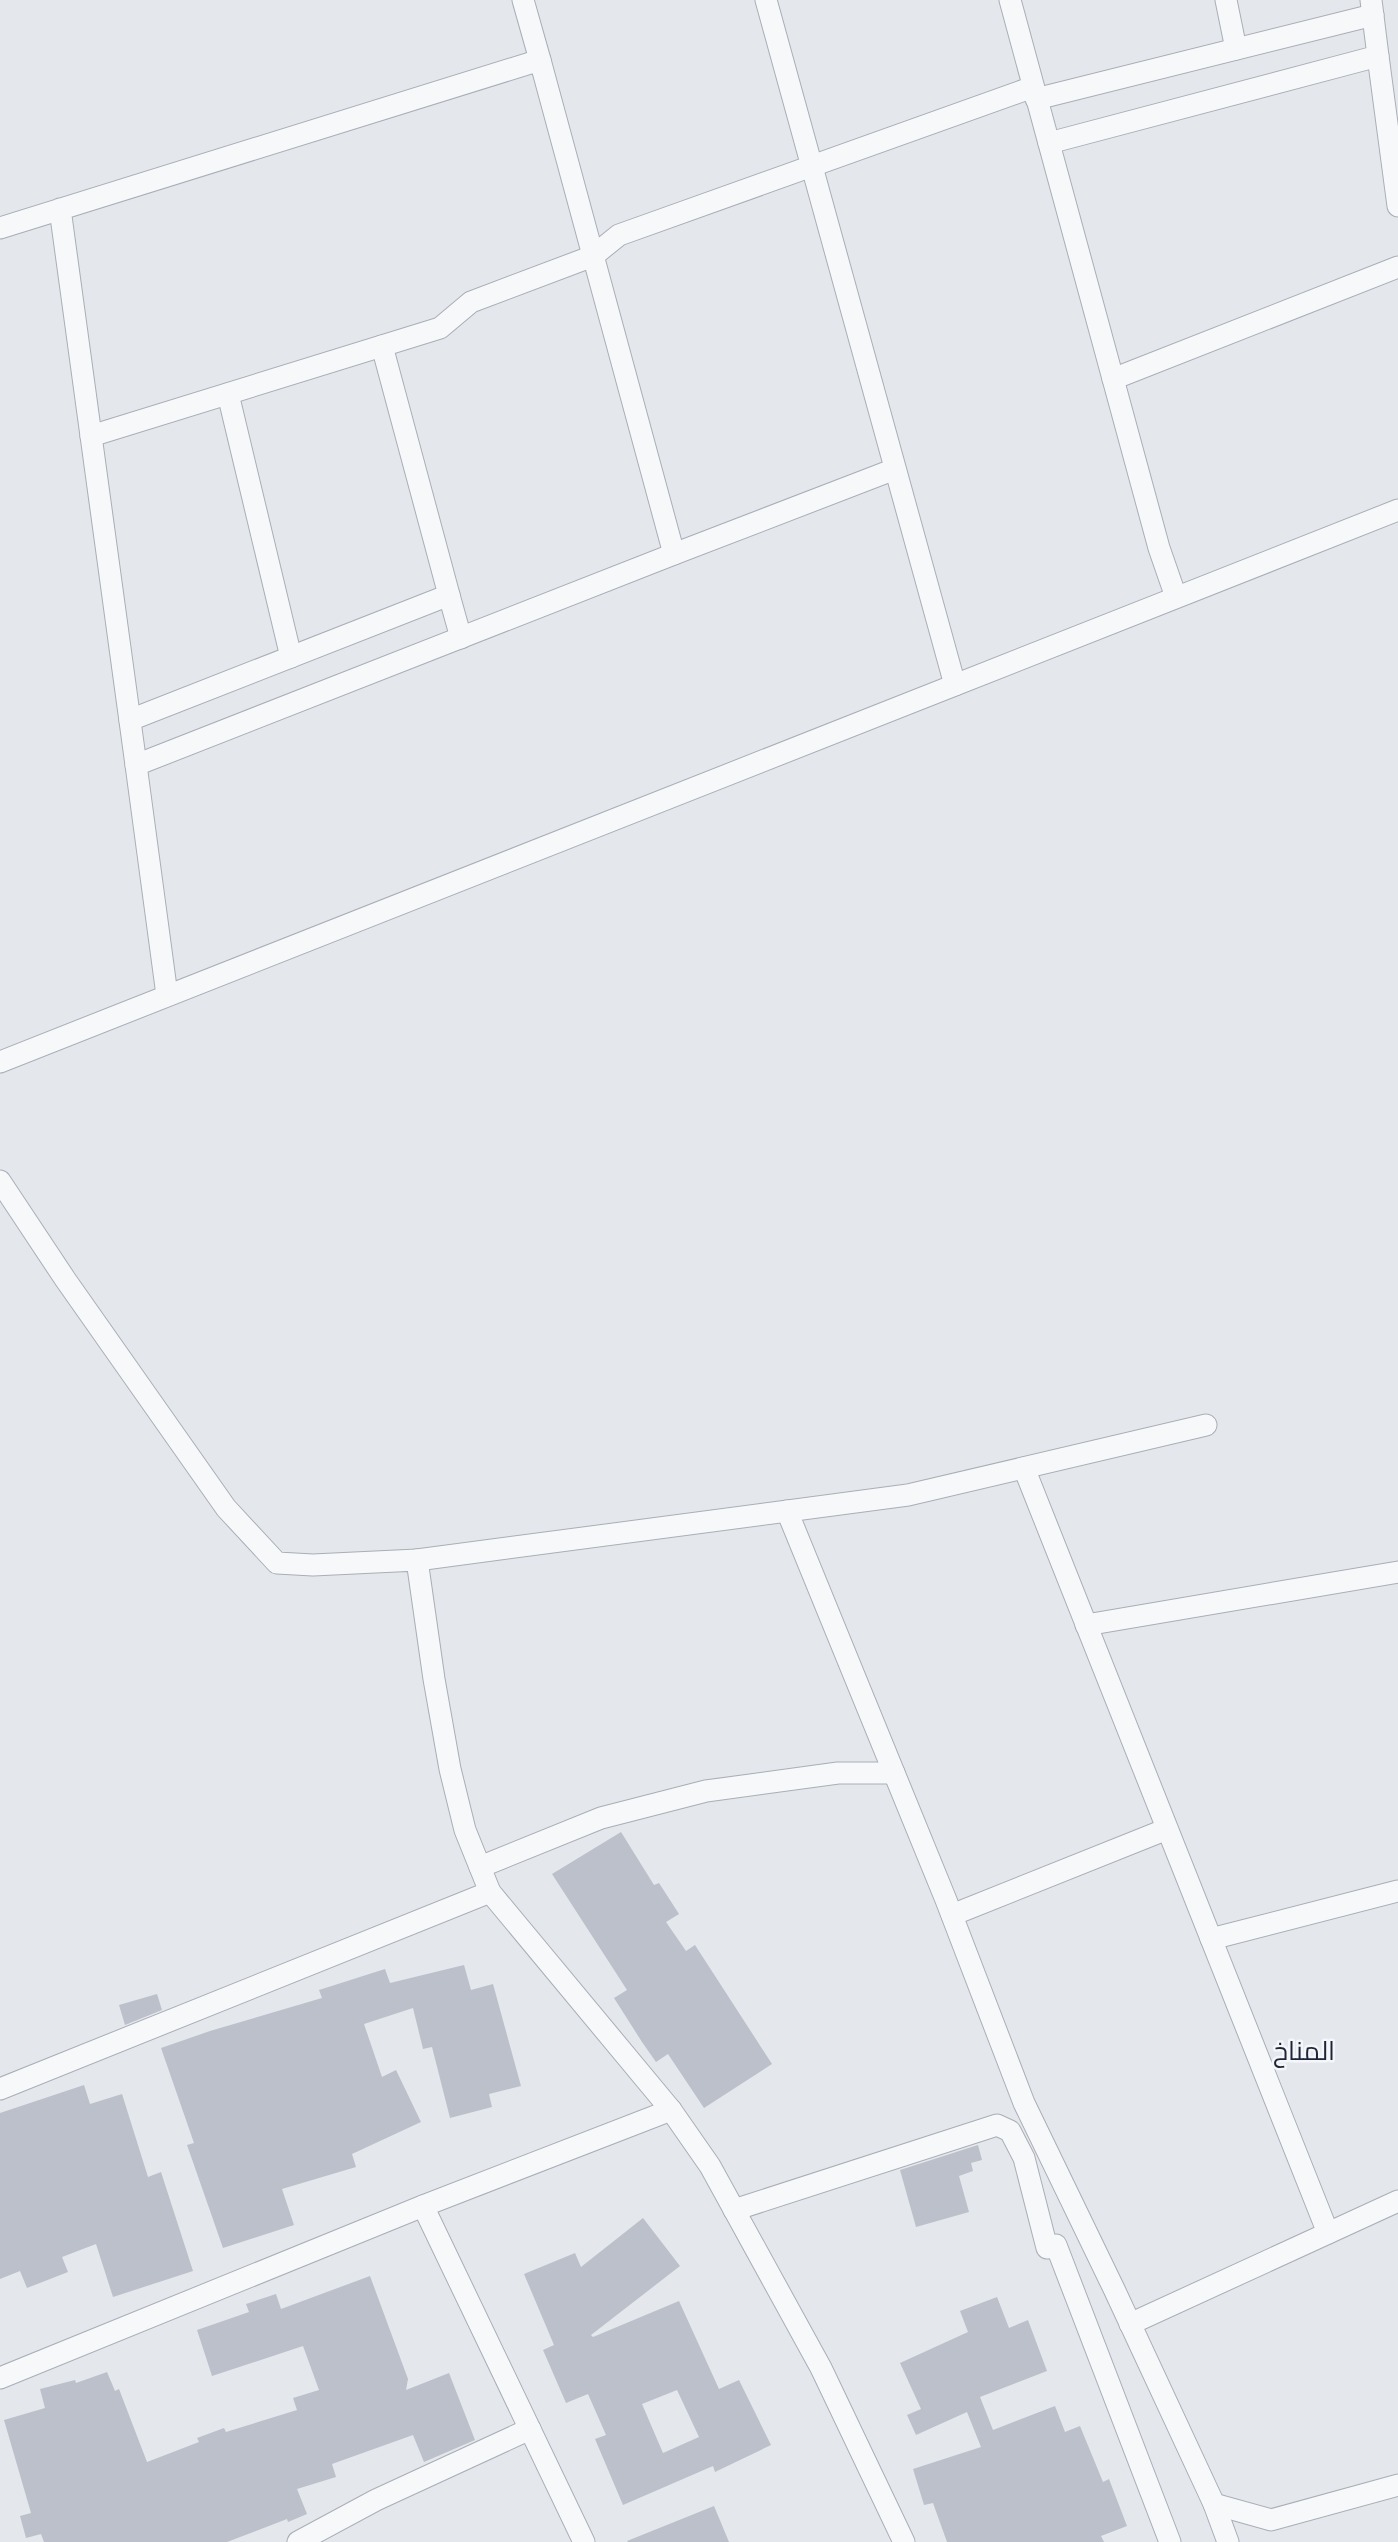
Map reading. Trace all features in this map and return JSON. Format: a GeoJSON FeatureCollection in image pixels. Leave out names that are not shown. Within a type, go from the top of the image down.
{"type":"FeatureCollection","features":[{"type":"Feature","properties":{"kind":"street"},"geometry":{"type":"LineString","coordinates":[[523,0],[674,554]]}},
{"type":"Feature","properties":{"kind":"street"},"geometry":{"type":"LineString","coordinates":[[766,0],[955,685]]}},
{"type":"Feature","properties":{"kind":"street"},"geometry":{"type":"LineString","coordinates":[[1010,0],[1159,548],[1176,597]]}},
{"type":"Feature","properties":{"kind":"street"},"geometry":{"type":"LineString","coordinates":[[1226,0],[1236,49]]}},
{"type":"Feature","properties":{"kind":"street"},"geometry":{"type":"LineString","coordinates":[[91,436],[440,328],[471,302],[593,256],[618,235],[811,166],[1035,93],[1236,49],[1372,7],[1398,206]]}},
{"type":"Feature","properties":{"kind":"street"},"geometry":{"type":"LineString","coordinates":[[1049,144],[1378,56]]}},
{"type":"Feature","properties":{"kind":"street"},"geometry":{"type":"LineString","coordinates":[[0,228],[540,60]]}},
{"type":"Feature","properties":{"kind":"street"},"geometry":{"type":"LineString","coordinates":[[60,209],[167,995]]}},
{"type":"Feature","properties":{"kind":"street"},"geometry":{"type":"LineString","coordinates":[[1113,379],[1398,267]]}},
{"type":"Feature","properties":{"kind":"street"},"geometry":{"type":"LineString","coordinates":[[382,346],[461,638]]}},
{"type":"Feature","properties":{"kind":"street"},"geometry":{"type":"LineString","coordinates":[[228,394],[291,657]]}},
{"type":"Feature","properties":{"kind":"street"},"geometry":{"type":"LineString","coordinates":[[136,765],[895,469]]}},
{"type":"Feature","properties":{"kind":"street"},"geometry":{"type":"LineString","coordinates":[[0,1062],[1398,510]]}},
{"type":"Feature","properties":{"kind":"street"},"geometry":{"type":"LineString","coordinates":[[130,720],[449,595]]}},
{"type":"Feature","properties":{"kind":"street"},"geometry":{"type":"LineString","coordinates":[[0,1181],[65,1279],[226,1507],[278,1563],[313,1565],[417,1560],[908,1495],[1206,1425]]}},
{"type":"Feature","properties":{"kind":"street"},"geometry":{"type":"LineString","coordinates":[[1024,1468],[1328,2233]]}},
{"type":"Feature","properties":{"kind":"street"},"geometry":{"type":"LineString","coordinates":[[788,1511],[952,1915],[1024,2103],[1214,2504],[1228,2542]]}},
{"type":"Feature","properties":{"kind":"street"},"geometry":{"type":"LineString","coordinates":[[417,1560],[450,1769],[465,1830],[490,1892],[671,2110],[710,2166],[821,2368],[904,2542]]}},
{"type":"Feature","properties":{"kind":"street"},"geometry":{"type":"LineString","coordinates":[[1086,1625],[1398,1572]]}},
{"type":"Feature","properties":{"kind":"street"},"geometry":{"type":"LineString","coordinates":[[480,1867],[601,1818],[706,1790],[838,1773],[894,1773]]}},
{"type":"Feature","properties":{"kind":"street"},"geometry":{"type":"LineString","coordinates":[[952,1915],[1167,1829]]}},
{"type":"Feature","properties":{"kind":"street"},"geometry":{"type":"LineString","coordinates":[[1211,1938],[1398,1891]]}},
{"type":"Feature","properties":{"kind":"street"},"geometry":{"type":"LineString","coordinates":[[0,2089],[490,1892]]}},
{"type":"Feature","properties":{"kind":"street"},"geometry":{"type":"LineString","coordinates":[[0,2378],[423,2206],[671,2110]]}},
{"type":"Feature","properties":{"kind":"street"},"geometry":{"type":"LineString","coordinates":[[734,2210],[997,2125],[1010,2131],[1024,2158],[1047,2248],[1056,2245],[1170,2542]]}},
{"type":"Feature","properties":{"kind":"street"},"geometry":{"type":"LineString","coordinates":[[1130,2324],[1398,2201]]}},
{"type":"Feature","properties":{"kind":"street"},"geometry":{"type":"LineString","coordinates":[[423,2206],[584,2542]]}},
{"type":"Feature","properties":{"kind":"street"},"geometry":{"type":"LineString","coordinates":[[298,2542],[376,2500],[530,2429]]}},
{"type":"Feature","properties":{"kind":"street"},"geometry":{"type":"LineString","coordinates":[[1214,2504],[1270,2520],[1398,2485]]}},
{"type":"Feature","properties":{"kind":"building"},"geometry":{"type":"Polygon","coordinates":[[[621,1832],[654,1885],[659,1883],[679,1914],[666,1922],[686,1951],[695,1945],[772,2064],[704,2108],[668,2054],[656,2062],[642,2042],[614,1998],[627,1990],[552,1874],[621,1832]]]}},
{"type":"Feature","properties":{"kind":"building"},"geometry":{"type":"Polygon","coordinates":[[[464,1965],[471,1990],[493,1984],[521,2086],[489,2094],[492,2107],[450,2118],[432,2047],[423,2049],[413,2008],[364,2024],[382,2077],[396,2070],[421,2122],[352,2154],[356,2167],[282,2189],[294,2225],[223,2248],[187,2145],[194,2143],[161,2048],[322,1998],[319,1990],[385,1969],[390,1983],[464,1965]]]}},
{"type":"Feature","properties":{"kind":"building"},"geometry":{"type":"Polygon","coordinates":[[[157,1994],[162,2010],[125,2025],[119,2005],[157,1994]]]}},
{"type":"Feature","properties":{"kind":"building"},"geometry":{"type":"Polygon","coordinates":[[[84,2085],[90,2104],[122,2094],[148,2177],[161,2172],[193,2271],[113,2297],[96,2244],[62,2257],[68,2272],[27,2288],[20,2271],[0,2279],[0,2113],[84,2085]]]}},
{"type":"Feature","properties":{"kind":"building"},"geometry":{"type":"Polygon","coordinates":[[[978,2145],[982,2160],[971,2163],[973,2171],[959,2176],[969,2212],[916,2227],[900,2170],[978,2145]]]}},
{"type":"Feature","properties":{"kind":"building"},"geometry":{"type":"Polygon","coordinates":[[[643,2218],[680,2266],[591,2335],[593,2337],[679,2301],[719,2389],[739,2380],[771,2445],[715,2472],[713,2466],[623,2505],[595,2439],[606,2435],[588,2394],[566,2403],[543,2350],[554,2345],[524,2274],[575,2253],[581,2267],[643,2218]],[[677,2390],[642,2404],[663,2453],[699,2437],[677,2390]]]}},
{"type":"Feature","properties":{"kind":"building"},"geometry":{"type":"Polygon","coordinates":[[[370,2276],[408,2379],[406,2390],[449,2373],[475,2440],[424,2462],[413,2435],[332,2464],[336,2477],[297,2489],[307,2514],[227,2542],[44,2542],[41,2534],[26,2538],[20,2516],[31,2513],[4,2420],[45,2408],[40,2389],[75,2380],[76,2383],[107,2372],[115,2391],[119,2389],[147,2462],[199,2442],[197,2438],[224,2428],[226,2432],[297,2410],[293,2398],[319,2390],[303,2346],[212,2376],[197,2330],[249,2312],[246,2304],[276,2294],[281,2309],[370,2276]]]}},
{"type":"Feature","properties":{"kind":"building"},"geometry":{"type":"Polygon","coordinates":[[[997,2297],[1009,2328],[1028,2320],[1047,2371],[980,2397],[993,2430],[1055,2406],[1065,2432],[1080,2426],[1103,2482],[1109,2479],[1127,2526],[1101,2536],[1104,2542],[947,2542],[933,2503],[924,2505],[913,2469],[981,2447],[967,2412],[916,2435],[907,2415],[921,2409],[900,2363],[968,2332],[960,2311],[997,2297]]]}},
{"type":"Feature","properties":{"kind":"building"},"geometry":{"type":"Polygon","coordinates":[[[714,2506],[729,2542],[627,2541],[714,2506]]]}},
{"type":"Feature","properties":{"kind":"district","name":"المناخ"},"geometry":{"type":"Point","coordinates":[1304,2051]}}]}
